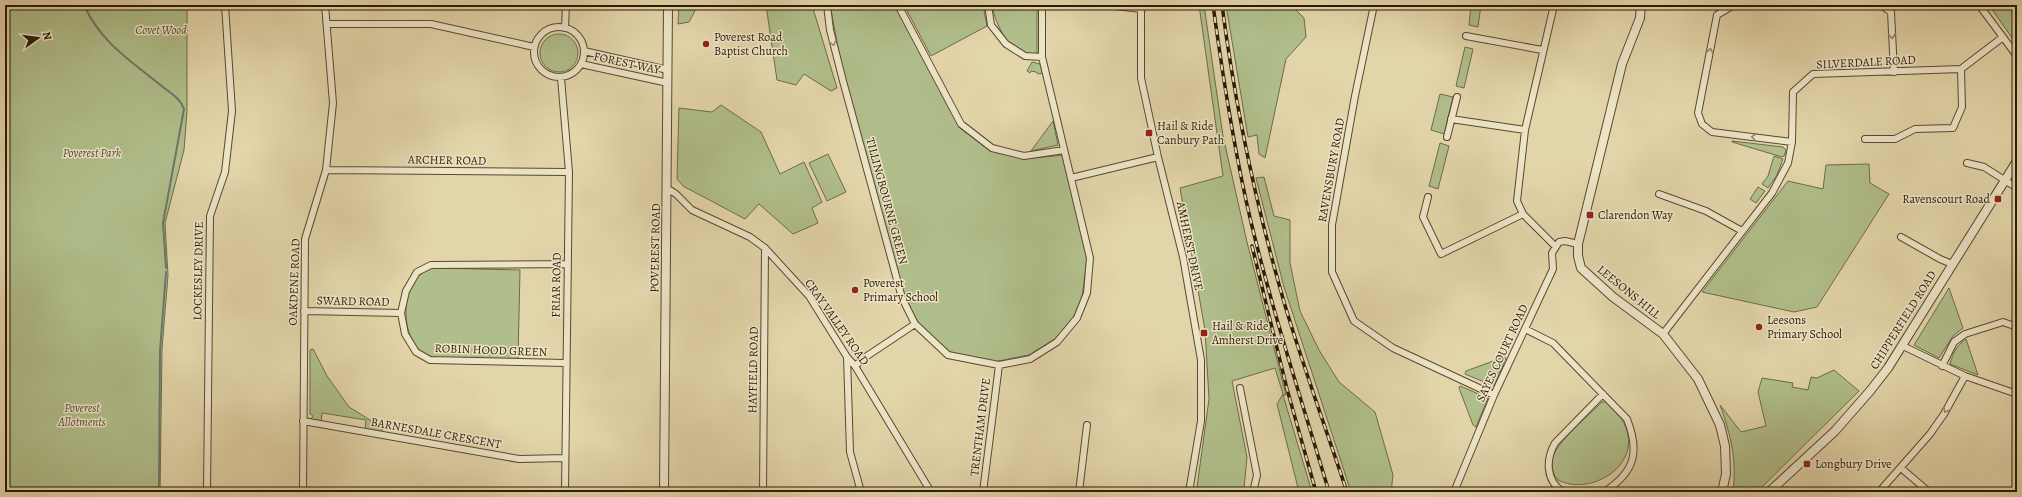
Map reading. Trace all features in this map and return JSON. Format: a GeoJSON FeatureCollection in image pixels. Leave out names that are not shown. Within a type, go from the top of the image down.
{"type":"FeatureCollection","features":[{"type":"Feature","properties":{"kind":"street","name":"LOCKESLEY DRIVE"},"geometry":{"type":"LineString","coordinates":[[207,492],[210,216],[225,172],[232,111],[225,5]]}},
{"type":"Feature","properties":{"kind":"street","name":"OAKDENE ROAD"},"geometry":{"type":"LineString","coordinates":[[303,492],[305,239],[326,170],[333,103],[325,5]]}},
{"type":"Feature","properties":{"kind":"street"},"geometry":{"type":"LineString","coordinates":[[561,78],[553,78],[539,69],[533,55],[537,39],[546,31],[557,27],[565,28],[566,5]]}},
{"type":"Feature","properties":{"kind":"street","name":"POVEREST ROAD"},"geometry":{"type":"LineString","coordinates":[[664,492],[668,189],[668,5]]}},
{"type":"Feature","properties":{"kind":"street","name":"TILLINGBOURNE GREEN"},"geometry":{"type":"LineString","coordinates":[[827,5],[830,30],[843,81],[900,291],[915,324],[948,355],[999,365],[1030,359],[1057,342],[1077,318],[1088,293],[1090,258],[1042,56],[1042,5]]}},
{"type":"Feature","properties":{"kind":"street"},"geometry":{"type":"LineString","coordinates":[[898,5],[961,124],[992,148],[1024,156],[1064,150]]}},
{"type":"Feature","properties":{"kind":"street"},"geometry":{"type":"LineString","coordinates":[[988,5],[991,25],[1006,44],[1025,56],[1042,56]]}},
{"type":"Feature","properties":{"kind":"street"},"geometry":{"type":"LineString","coordinates":[[1105,5],[1141,7]]}},
{"type":"Feature","properties":{"kind":"street","name":"RAVENSBURY ROAD"},"geometry":{"type":"LineString","coordinates":[[1374,5],[1355,96],[1332,225],[1332,272],[1354,321],[1393,348],[1494,395]]}},
{"type":"Feature","properties":{"kind":"street"},"geometry":{"type":"LineString","coordinates":[[1554,5],[1542,50],[1525,130],[1517,201],[1523,214],[1555,246],[1559,242],[1565,241],[1578,244]]}},
{"type":"Feature","properties":{"kind":"street","name":"LEESONS HILL"},"geometry":{"type":"LineString","coordinates":[[1641,5],[1640,18],[1622,64],[1578,244],[1578,256],[1581,268],[1613,297],[1663,334],[1698,379],[1720,424],[1725,446],[1726,474],[1722,492]]}},
{"type":"Feature","properties":{"kind":"street"},"geometry":{"type":"LineString","coordinates":[[1734,5],[1717,15],[1698,114],[1702,124],[1712,132],[1792,142]]}},
{"type":"Feature","properties":{"kind":"street"},"geometry":{"type":"LineString","coordinates":[[1881,5],[1891,12],[1894,72]]}},
{"type":"Feature","properties":{"kind":"street"},"geometry":{"type":"LineString","coordinates":[[1979,5],[2017,56]]}},
{"type":"Feature","properties":{"kind":"street","name":"AMHERST DRIVE"},"geometry":{"type":"LineString","coordinates":[[1141,7],[1141,78],[1158,157],[1183,257],[1201,360],[1201,421],[1188,492]]}},
{"type":"Feature","properties":{"kind":"street"},"geometry":{"type":"LineString","coordinates":[[326,24],[431,24],[534,47]]}},
{"type":"Feature","properties":{"kind":"street","name":"FOREST WAY"},"geometry":{"type":"LineString","coordinates":[[561,78],[569,76],[581,64],[584,51],[578,36],[565,28]]}},
{"type":"Feature","properties":{"kind":"street"},"geometry":{"type":"LineString","coordinates":[[1466,36],[1542,50]]}},
{"type":"Feature","properties":{"kind":"street"},"geometry":{"type":"LineString","coordinates":[[1865,139],[1895,139],[1915,129],[1952,128],[1962,107],[1961,69],[2003,37]]}},
{"type":"Feature","properties":{"kind":"street","name":"FOREST WAY"},"geometry":{"type":"LineString","coordinates":[[584,51],[668,70]]}},
{"type":"Feature","properties":{"kind":"street","name":"FOREST WAY"},"geometry":{"type":"LineString","coordinates":[[581,64],[668,83]]}},
{"type":"Feature","properties":{"kind":"street","name":"SILVERDALE ROAD"},"geometry":{"type":"LineString","coordinates":[[1663,334],[1772,193],[1788,163],[1792,142],[1793,92],[1813,74],[1961,69]]}},
{"type":"Feature","properties":{"kind":"street","name":"FRIAR ROAD"},"geometry":{"type":"LineString","coordinates":[[561,78],[569,172],[565,492]]}},
{"type":"Feature","properties":{"kind":"street"},"geometry":{"type":"LineString","coordinates":[[1447,137],[1457,97]]}},
{"type":"Feature","properties":{"kind":"street"},"geometry":{"type":"LineString","coordinates":[[1451,119],[1525,130]]}},
{"type":"Feature","properties":{"kind":"street"},"geometry":{"type":"LineString","coordinates":[[1071,178],[1158,157]]}},
{"type":"Feature","properties":{"kind":"street","name":"CHIPPERFIELD ROAD"},"geometry":{"type":"LineString","coordinates":[[1769,492],[1835,431],[1870,391],[1903,346],[1952,264],[2017,161]]}},
{"type":"Feature","properties":{"kind":"street"},"geometry":{"type":"LineString","coordinates":[[1967,163],[1984,167],[2017,188]]}},
{"type":"Feature","properties":{"kind":"street","name":"ARCHER ROAD"},"geometry":{"type":"LineString","coordinates":[[326,170],[569,172]]}},
{"type":"Feature","properties":{"kind":"street","name":"CRAY VALLEY ROAD"},"geometry":{"type":"LineString","coordinates":[[668,189],[676,194],[692,210],[750,237],[765,248],[809,296],[855,366],[931,492]]}},
{"type":"Feature","properties":{"kind":"street"},"geometry":{"type":"LineString","coordinates":[[1659,194],[1706,210],[1742,231]]}},
{"type":"Feature","properties":{"kind":"street"},"geometry":{"type":"LineString","coordinates":[[1428,197],[1423,217],[1441,254],[1523,214]]}},
{"type":"Feature","properties":{"kind":"street"},"geometry":{"type":"LineString","coordinates":[[1901,237],[1952,264]]}},
{"type":"Feature","properties":{"kind":"street","name":"SAYES COURT ROAD"},"geometry":{"type":"LineString","coordinates":[[1454,492],[1494,395],[1553,269],[1552,253],[1555,246]]}},
{"type":"Feature","properties":{"kind":"street","name":"HAYFIELD ROAD"},"geometry":{"type":"LineString","coordinates":[[763,492],[765,248]]}},
{"type":"Feature","properties":{"kind":"street","name":"ROBIN HOOD GREEN"},"geometry":{"type":"LineString","coordinates":[[566,363],[430,360],[416,352],[406,334],[401,313],[406,291],[416,272],[432,265],[568,264]]}},
{"type":"Feature","properties":{"kind":"street","name":"SWARD ROAD"},"geometry":{"type":"LineString","coordinates":[[304,311],[401,313]]}},
{"type":"Feature","properties":{"kind":"street"},"geometry":{"type":"LineString","coordinates":[[1942,366],[1954,342],[1965,334],[2003,322],[2017,327]]}},
{"type":"Feature","properties":{"kind":"street"},"geometry":{"type":"LineString","coordinates":[[855,366],[864,358],[915,324]]}},
{"type":"Feature","properties":{"kind":"street"},"geometry":{"type":"LineString","coordinates":[[1525,329],[1552,342],[1627,419],[1633,434],[1635,451],[1628,469],[1617,483],[1604,492]]}},
{"type":"Feature","properties":{"kind":"street"},"geometry":{"type":"LineString","coordinates":[[1903,346],[1965,376],[2017,394]]}},
{"type":"Feature","properties":{"kind":"street"},"geometry":{"type":"LineString","coordinates":[[848,357],[850,452],[861,492]]}},
{"type":"Feature","properties":{"kind":"street","name":"TRENTHAM DRIVE"},"geometry":{"type":"LineString","coordinates":[[983,492],[999,365]]}},
{"type":"Feature","properties":{"kind":"street"},"geometry":{"type":"LineString","coordinates":[[1879,492],[1901,468],[1944,414],[1965,376]]}},
{"type":"Feature","properties":{"kind":"street"},"geometry":{"type":"LineString","coordinates":[[1240,388],[1257,475],[1254,488],[1251,492]]}},
{"type":"Feature","properties":{"kind":"street"},"geometry":{"type":"LineString","coordinates":[[1563,492],[1551,478],[1547,464],[1550,453],[1555,443],[1603,394]]}},
{"type":"Feature","properties":{"kind":"street","name":"BARNESDALE CRESCENT"},"geometry":{"type":"LineString","coordinates":[[303,422],[519,459],[565,458]]}},
{"type":"Feature","properties":{"kind":"street"},"geometry":{"type":"LineString","coordinates":[[1079,492],[1087,425]]}},
{"type":"Feature","properties":{"kind":"street"},"geometry":{"type":"LineString","coordinates":[[1901,468],[1929,492]]}},
{"type":"Feature","properties":{"kind":"green space","name":"Poverest Park"},"geometry":{"type":"Polygon","coordinates":[[[5,5],[187,5],[187,111],[184,150],[165,223],[168,275],[162,349],[160,492],[5,492],[5,5]]]}},
{"type":"Feature","properties":{"kind":"green space"},"geometry":{"type":"Polygon","coordinates":[[[679,5],[698,5],[689,22],[678,24],[679,5]]]}},
{"type":"Feature","properties":{"kind":"green space"},"geometry":{"type":"Polygon","coordinates":[[[766,5],[812,5],[837,88],[831,91],[804,74],[796,85],[777,80],[766,5]]]}},
{"type":"Feature","properties":{"kind":"green space"},"geometry":{"type":"Polygon","coordinates":[[[830,5],[895,5],[960,128],[989,150],[1024,159],[1064,155],[1087,258],[1082,298],[1073,318],[1055,339],[1029,355],[994,362],[950,352],[924,331],[906,303],[842,68],[830,5]]]}},
{"type":"Feature","properties":{"kind":"green space"},"geometry":{"type":"Polygon","coordinates":[[[904,5],[983,5],[987,26],[931,56],[904,5]]]}},
{"type":"Feature","properties":{"kind":"green space"},"geometry":{"type":"Polygon","coordinates":[[[992,5],[1037,5],[1037,53],[1028,54],[1020,52],[1006,39],[997,22],[992,5]]]}},
{"type":"Feature","properties":{"kind":"green space"},"geometry":{"type":"Polygon","coordinates":[[[1199,5],[1204,5],[1223,136],[1247,242],[1286,395],[1283,395],[1312,492],[1299,492],[1277,404],[1283,394],[1275,368],[1232,381],[1247,457],[1244,488],[1227,492],[1214,492],[1197,487],[1209,399],[1205,330],[1180,188],[1223,176],[1199,5]]]}},
{"type":"Feature","properties":{"kind":"green space"},"geometry":{"type":"Polygon","coordinates":[[[1226,5],[1257,5],[1261,7],[1294,8],[1304,18],[1306,37],[1286,59],[1265,158],[1259,154],[1257,135],[1248,137],[1226,5]]]}},
{"type":"Feature","properties":{"kind":"green space"},"geometry":{"type":"Polygon","coordinates":[[[1471,5],[1481,5],[1478,27],[1469,25],[1471,5]]]}},
{"type":"Feature","properties":{"kind":"green space"},"geometry":{"type":"Polygon","coordinates":[[[1989,5],[2017,5],[2017,45],[1989,5]]]}},
{"type":"Feature","properties":{"kind":"green space"},"geometry":{"type":"Polygon","coordinates":[[[555,34],[563,34],[573,39],[577,46],[577,60],[573,67],[563,72],[555,72],[545,67],[543,64],[540,57],[540,49],[545,39],[548,37],[555,34]]]}},
{"type":"Feature","properties":{"kind":"green space"},"geometry":{"type":"Polygon","coordinates":[[[1465,47],[1473,49],[1464,88],[1456,86],[1465,47]]]}},
{"type":"Feature","properties":{"kind":"green space"},"geometry":{"type":"Polygon","coordinates":[[[1032,62],[1040,64],[1043,73],[1038,74],[1031,71],[1030,73],[1027,71],[1032,62]]]}},
{"type":"Feature","properties":{"kind":"green space"},"geometry":{"type":"Polygon","coordinates":[[[1440,94],[1453,97],[1444,134],[1431,130],[1440,94]]]}},
{"type":"Feature","properties":{"kind":"green space"},"geometry":{"type":"Polygon","coordinates":[[[721,105],[761,132],[780,174],[804,162],[822,202],[812,208],[818,223],[793,234],[759,204],[745,219],[683,186],[677,179],[679,108],[712,112],[721,105]]]}},
{"type":"Feature","properties":{"kind":"green space"},"geometry":{"type":"Polygon","coordinates":[[[1053,121],[1058,145],[1031,151],[1053,121]]]}},
{"type":"Feature","properties":{"kind":"green space"},"geometry":{"type":"Polygon","coordinates":[[[1732,141],[1783,147],[1786,150],[1784,156],[1782,157],[1732,141]]]}},
{"type":"Feature","properties":{"kind":"green space"},"geometry":{"type":"Polygon","coordinates":[[[1440,143],[1449,146],[1438,189],[1429,186],[1440,143]]]}},
{"type":"Feature","properties":{"kind":"green space"},"geometry":{"type":"Polygon","coordinates":[[[828,154],[846,192],[827,201],[809,163],[828,154]]]}},
{"type":"Feature","properties":{"kind":"green space"},"geometry":{"type":"Polygon","coordinates":[[[1774,156],[1783,159],[1777,175],[1768,188],[1762,184],[1768,176],[1774,156]]]}},
{"type":"Feature","properties":{"kind":"green space"},"geometry":{"type":"Polygon","coordinates":[[[1869,164],[1870,183],[1889,194],[1817,307],[1794,312],[1702,292],[1788,181],[1823,189],[1826,165],[1869,164]]]}},
{"type":"Feature","properties":{"kind":"green space"},"geometry":{"type":"Polygon","coordinates":[[[1264,177],[1274,216],[1290,220],[1290,263],[1300,311],[1319,350],[1339,382],[1375,412],[1393,475],[1391,492],[1351,492],[1284,287],[1256,178],[1264,177]]]}},
{"type":"Feature","properties":{"kind":"green space"},"geometry":{"type":"Polygon","coordinates":[[[1758,187],[1765,191],[1756,203],[1750,199],[1758,187]]]}},
{"type":"Feature","properties":{"kind":"green space"},"geometry":{"type":"Polygon","coordinates":[[[434,268],[520,270],[518,359],[472,360],[436,358],[429,356],[419,349],[411,338],[407,324],[406,310],[408,295],[414,283],[422,273],[434,268]]]}},
{"type":"Feature","properties":{"kind":"green space"},"geometry":{"type":"Polygon","coordinates":[[[1949,288],[1963,328],[1953,336],[1939,358],[1914,345],[1949,288]]]}},
{"type":"Feature","properties":{"kind":"green space"},"geometry":{"type":"Polygon","coordinates":[[[1966,339],[1978,375],[1950,364],[1955,350],[1966,339]]]}},
{"type":"Feature","properties":{"kind":"green space"},"geometry":{"type":"Polygon","coordinates":[[[313,349],[327,376],[349,407],[383,428],[381,432],[365,429],[366,420],[322,413],[321,421],[311,419],[313,416],[310,414],[310,350],[313,349]]]}},
{"type":"Feature","properties":{"kind":"green space"},"geometry":{"type":"Polygon","coordinates":[[[1504,357],[1506,358],[1494,386],[1465,374],[1466,371],[1504,357]]]}},
{"type":"Feature","properties":{"kind":"green space"},"geometry":{"type":"Polygon","coordinates":[[[1834,370],[1859,391],[1757,492],[1733,492],[1734,459],[1727,427],[1720,405],[1741,432],[1766,426],[1758,392],[1762,378],[1793,383],[1792,387],[1808,390],[1811,377],[1817,378],[1834,370]]]}},
{"type":"Feature","properties":{"kind":"green space"},"geometry":{"type":"Polygon","coordinates":[[[1460,386],[1488,398],[1476,427],[1473,425],[1459,388],[1460,386]]]}},
{"type":"Feature","properties":{"kind":"green space"},"geometry":{"type":"Polygon","coordinates":[[[1602,402],[1606,402],[1618,414],[1624,423],[1629,438],[1627,452],[1621,464],[1611,474],[1598,481],[1585,484],[1571,484],[1558,480],[1554,475],[1552,466],[1555,451],[1582,421],[1602,402]]]}},
{"type":"Feature","properties":{"kind":"waterway"},"geometry":{"type":"LineString","coordinates":[[84,5],[98,29],[107,39],[126,57],[180,101],[184,109],[163,223],[166,268]]}},
{"type":"Feature","properties":{"kind":"waterway"},"geometry":{"type":"LineString","coordinates":[[159,492],[160,351],[166,272]]}},
{"type":"Feature","properties":{"kind":"railway"},"geometry":{"type":"LineString","coordinates":[[1213,5],[1229,114],[1251,222],[1278,324],[1329,492]]}},
{"type":"Feature","properties":{"kind":"railway"},"geometry":{"type":"LineString","coordinates":[[1222,5],[1233,80],[1247,155],[1264,229],[1291,326],[1347,492]]}},
{"type":"Feature","properties":{"kind":"railway"},"geometry":{"type":"LineString","coordinates":[[1252,246],[1287,389],[1316,492]]}},
{"type":"Feature","properties":{"kind":"place","name":"Poverest Road Baptist Church"},"geometry":{"type":"Point","coordinates":[706,44]}},
{"type":"Feature","properties":{"kind":"place","name":"Hail & Ride Canbury Path"},"geometry":{"type":"Point","coordinates":[1149,133]}},
{"type":"Feature","properties":{"kind":"place","name":"Ravenscourt Road"},"geometry":{"type":"Point","coordinates":[1998,199]}},
{"type":"Feature","properties":{"kind":"place","name":"Clarendon Way"},"geometry":{"type":"Point","coordinates":[1590,215]}},
{"type":"Feature","properties":{"kind":"place","name":"Poverest Primary School"},"geometry":{"type":"Point","coordinates":[855,290]}},
{"type":"Feature","properties":{"kind":"place","name":"Leesons Primary School"},"geometry":{"type":"Point","coordinates":[1759,327]}},
{"type":"Feature","properties":{"kind":"place","name":"Hail & Ride Amherst Drive"},"geometry":{"type":"Point","coordinates":[1204,333]}},
{"type":"Feature","properties":{"kind":"place","name":"Longbury Drive"},"geometry":{"type":"Point","coordinates":[1807,464]}},
{"type":"Feature","properties":{"kind":"park label","name":"Covet Wood"},"geometry":{"type":"Point","coordinates":[161,30]}},
{"type":"Feature","properties":{"kind":"park label","name":"Poverest Allotments"},"geometry":{"type":"Point","coordinates":[82,415]}}]}
